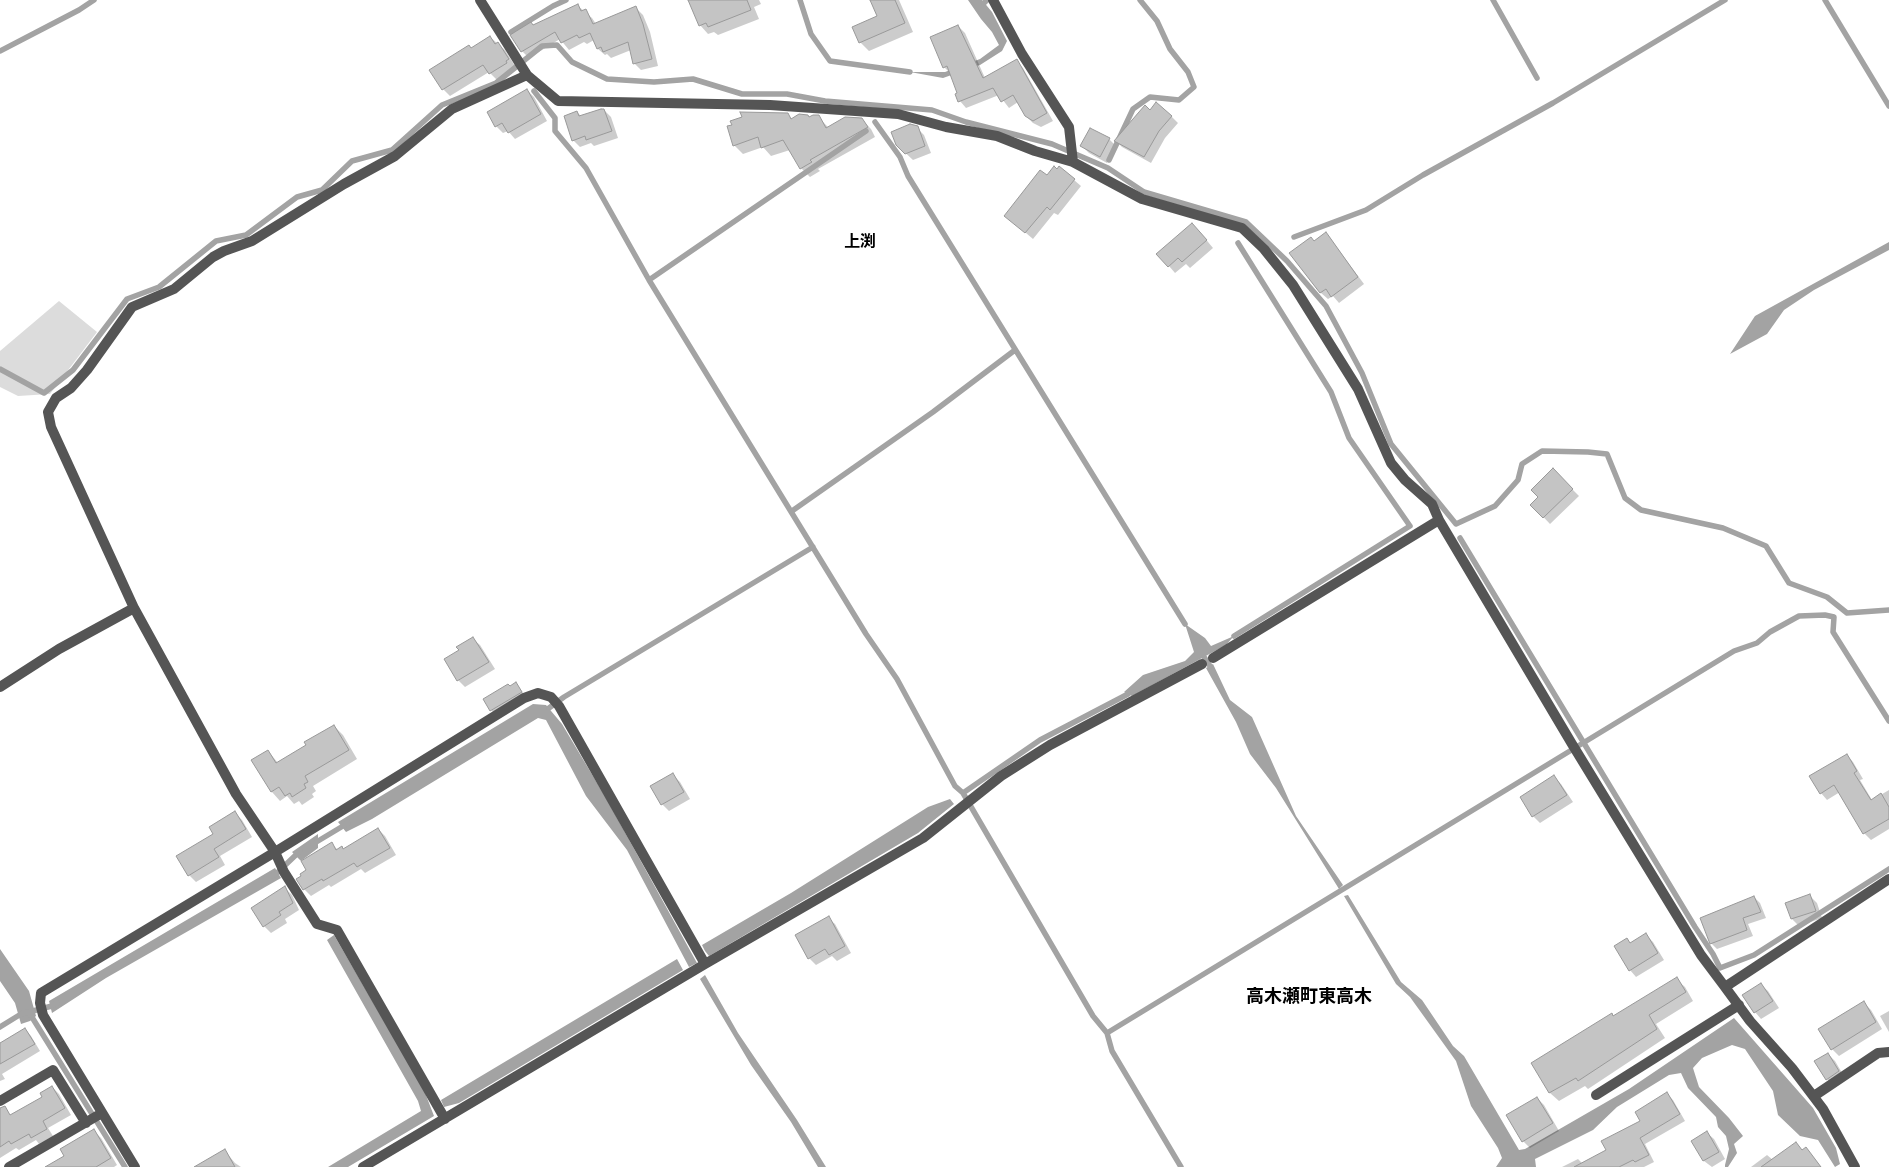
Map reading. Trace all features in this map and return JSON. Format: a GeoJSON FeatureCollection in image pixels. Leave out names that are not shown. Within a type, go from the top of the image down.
{"type":"FeatureCollection","features":[{"type":"Feature","properties":{"kind":"street"},"geometry":{"type":"LineString","coordinates":[[480,0],[526,72],[558,101],[770,105],[898,114],[946,127],[997,136],[1035,151],[1073,162],[1142,199],[1242,228],[1264,249],[1293,286],[1358,389],[1391,463],[1405,480],[1432,504],[1439,520],[1574,747],[1702,955],[1739,1005],[1823,1108],[1853,1166]]}},
{"type":"Feature","properties":{"kind":"street"},"geometry":{"type":"LineString","coordinates":[[994,1],[1022,54],[1068,128],[1073,162]]}},
{"type":"Feature","properties":{"kind":"street"},"geometry":{"type":"LineString","coordinates":[[445,1119],[337,930],[317,924],[275,852],[236,794],[134,608],[50,427],[48,412],[56,398],[72,388],[87,370],[132,307],[174,289],[213,257],[224,251],[252,242],[344,184],[395,156],[452,109],[526,72]]}},
{"type":"Feature","properties":{"kind":"street"},"geometry":{"type":"LineString","coordinates":[[1212,658],[1439,520]]}},
{"type":"Feature","properties":{"kind":"street"},"geometry":{"type":"LineString","coordinates":[[0,687],[59,649],[134,608]]}},
{"type":"Feature","properties":{"kind":"street"},"geometry":{"type":"LineString","coordinates":[[363,1167],[703,965],[923,838],[1001,776],[1050,745],[1202,664]]}},
{"type":"Feature","properties":{"kind":"street"},"geometry":{"type":"LineString","coordinates":[[135,1167],[43,1015],[40,1003],[41,993],[275,852],[524,698],[538,693],[551,697],[560,706],[703,965]]}},
{"type":"Feature","properties":{"kind":"street"},"geometry":{"type":"LineString","coordinates":[[1725,987],[1889,878]]}},
{"type":"Feature","properties":{"kind":"street"},"geometry":{"type":"LineString","coordinates":[[1596,1094],[1739,1005]]}},
{"type":"Feature","properties":{"kind":"street"},"geometry":{"type":"LineString","coordinates":[[1814,1096],[1878,1053],[1889,1052]]}},
{"type":"Feature","properties":{"kind":"street"},"geometry":{"type":"LineString","coordinates":[[0,1101],[52,1070],[86,1123]]}},
{"type":"Feature","properties":{"kind":"street"},"geometry":{"type":"LineString","coordinates":[[9,1167],[102,1113]]}},
{"type":"Feature","properties":{"kind":"shaded area"},"geometry":{"type":"Polygon","coordinates":[[[968,0],[982,0],[992,12],[1007,41],[1002,51],[980,65],[943,78],[910,72],[945,72],[980,59],[999,45],[992,32],[968,0]]]}},
{"type":"Feature","properties":{"kind":"shaded area"},"geometry":{"type":"Polygon","coordinates":[[[1889,242],[1889,250],[1814,290],[1784,310],[1767,334],[1730,354],[1755,316],[1889,242]]]}},
{"type":"Feature","properties":{"kind":"shaded area"},"geometry":{"type":"Polygon","coordinates":[[[59,301],[97,332],[50,394],[18,396],[0,387],[0,351],[59,301]]]}},
{"type":"Feature","properties":{"kind":"shaded area"},"geometry":{"type":"Polygon","coordinates":[[[1185,624],[1205,638],[1211,646],[1234,636],[1226,645],[1132,696],[1124,692],[1143,675],[1185,661],[1194,652],[1185,624]]]}},
{"type":"Feature","properties":{"kind":"shaded area"},"geometry":{"type":"Polygon","coordinates":[[[1213,664],[1230,700],[1252,717],[1296,816],[1343,885],[1339,889],[1276,788],[1250,754],[1236,722],[1206,668],[1213,664]]]}},
{"type":"Feature","properties":{"kind":"shaded area"},"geometry":{"type":"Polygon","coordinates":[[[533,704],[546,705],[562,724],[606,798],[697,963],[689,967],[627,850],[586,796],[546,720],[538,718],[372,819],[346,832],[338,822],[533,704]]]}},
{"type":"Feature","properties":{"kind":"shaded area"},"geometry":{"type":"Polygon","coordinates":[[[950,799],[954,804],[918,833],[709,956],[705,951],[702,945],[791,893],[928,807],[950,799]]]}},
{"type":"Feature","properties":{"kind":"shaded area"},"geometry":{"type":"Polygon","coordinates":[[[318,834],[318,848],[301,861],[292,852],[318,834]]]}},
{"type":"Feature","properties":{"kind":"shaded area"},"geometry":{"type":"Polygon","coordinates":[[[275,868],[281,878],[106,978],[52,1013],[49,1001],[275,868]]]}},
{"type":"Feature","properties":{"kind":"shaded area"},"geometry":{"type":"Polygon","coordinates":[[[1348,895],[1401,982],[1422,1000],[1453,1046],[1464,1056],[1519,1150],[1525,1149],[1629,1089],[1734,1018],[1813,1108],[1836,1148],[1840,1164],[1835,1167],[1818,1140],[1800,1136],[1778,1115],[1773,1091],[1745,1049],[1732,1045],[1702,1058],[1693,1068],[1699,1087],[1729,1118],[1743,1136],[1734,1144],[1737,1153],[1728,1167],[1725,1167],[1729,1149],[1726,1136],[1718,1127],[1716,1117],[1688,1088],[1681,1073],[1669,1075],[1617,1107],[1593,1130],[1535,1159],[1536,1167],[1496,1167],[1502,1158],[1498,1148],[1471,1106],[1456,1061],[1410,997],[1396,984],[1344,896],[1348,895]]]}},
{"type":"Feature","properties":{"kind":"shaded area"},"geometry":{"type":"Polygon","coordinates":[[[334,935],[424,1090],[434,1116],[348,1167],[328,1167],[421,1111],[418,1101],[327,940],[334,935]]]}},
{"type":"Feature","properties":{"kind":"shaded area"},"geometry":{"type":"Polygon","coordinates":[[[0,949],[29,991],[36,1016],[30,1021],[21,1024],[15,1003],[0,981],[0,949]]]}},
{"type":"Feature","properties":{"kind":"shaded area"},"geometry":{"type":"Polygon","coordinates":[[[677,959],[683,970],[459,1103],[444,1107],[441,1100],[677,959]]]}},
{"type":"Feature","properties":{"kind":"shaded area"},"geometry":{"type":"Polygon","coordinates":[[[705,975],[738,1033],[797,1120],[826,1167],[818,1167],[791,1122],[751,1065],[700,979],[705,975]]]}},
{"type":"Feature","properties":{"kind":"building"},"geometry":{"type":"Polygon","coordinates":[[[688,0],[747,0],[751,10],[708,27],[706,23],[699,26],[688,0]]]}},
{"type":"Feature","properties":{"kind":"building"},"geometry":{"type":"Polygon","coordinates":[[[870,0],[895,0],[905,23],[859,43],[852,27],[877,16],[870,0]]]}},
{"type":"Feature","properties":{"kind":"building"},"geometry":{"type":"Polygon","coordinates":[[[578,4],[581,11],[586,9],[593,24],[636,6],[652,59],[633,64],[628,42],[603,52],[601,47],[597,49],[590,33],[579,38],[577,35],[561,43],[555,32],[521,52],[510,35],[531,22],[533,25],[578,4]]]}},
{"type":"Feature","properties":{"kind":"building"},"geometry":{"type":"Polygon","coordinates":[[[958,25],[983,78],[1017,59],[1047,113],[1033,121],[1025,116],[1013,95],[1001,102],[993,88],[958,102],[955,94],[957,93],[947,66],[943,68],[930,37],[958,25]]]}},
{"type":"Feature","properties":{"kind":"building"},"geometry":{"type":"Polygon","coordinates":[[[490,36],[495,44],[498,42],[509,59],[506,61],[507,63],[489,74],[483,65],[442,90],[429,70],[469,45],[471,48],[490,36]]]}},
{"type":"Feature","properties":{"kind":"building"},"geometry":{"type":"Polygon","coordinates":[[[527,89],[541,114],[508,133],[502,123],[495,127],[487,112],[527,89]]]}},
{"type":"Feature","properties":{"kind":"building"},"geometry":{"type":"Polygon","coordinates":[[[1156,102],[1172,116],[1159,131],[1144,157],[1114,141],[1145,105],[1150,110],[1156,102]]]}},
{"type":"Feature","properties":{"kind":"building"},"geometry":{"type":"Polygon","coordinates":[[[604,109],[612,131],[586,140],[585,136],[572,141],[564,116],[577,111],[579,116],[604,109]]]}},
{"type":"Feature","properties":{"kind":"building"},"geometry":{"type":"Polygon","coordinates":[[[740,112],[788,113],[791,119],[799,114],[808,115],[809,117],[819,115],[826,128],[845,117],[862,118],[868,127],[810,160],[812,162],[800,169],[783,140],[761,148],[758,137],[733,146],[727,126],[732,125],[730,121],[742,117],[740,112]]]}},
{"type":"Feature","properties":{"kind":"building"},"geometry":{"type":"Polygon","coordinates":[[[910,124],[918,126],[925,146],[905,154],[896,145],[891,132],[910,124]]]}},
{"type":"Feature","properties":{"kind":"building"},"geometry":{"type":"Polygon","coordinates":[[[1090,128],[1110,138],[1100,157],[1080,146],[1090,128]]]}},
{"type":"Feature","properties":{"kind":"building"},"geometry":{"type":"Polygon","coordinates":[[[1054,166],[1057,169],[1059,166],[1075,179],[1050,210],[1047,207],[1025,233],[1004,216],[1040,170],[1047,175],[1054,166]]]}},
{"type":"Feature","properties":{"kind":"building"},"geometry":{"type":"Polygon","coordinates":[[[1192,223],[1207,240],[1182,262],[1178,258],[1168,267],[1156,254],[1192,223]]]}},
{"type":"Feature","properties":{"kind":"building"},"geometry":{"type":"Polygon","coordinates":[[[1326,232],[1358,277],[1331,297],[1326,289],[1320,293],[1289,253],[1311,237],[1314,241],[1326,232]]]}},
{"type":"Feature","properties":{"kind":"building"},"geometry":{"type":"Polygon","coordinates":[[[1553,468],[1573,489],[1543,518],[1530,505],[1538,497],[1531,490],[1553,468]]]}},
{"type":"Feature","properties":{"kind":"building"},"geometry":{"type":"Polygon","coordinates":[[[473,637],[489,662],[457,681],[444,659],[459,650],[456,647],[473,637]]]}},
{"type":"Feature","properties":{"kind":"building"},"geometry":{"type":"Polygon","coordinates":[[[516,682],[522,692],[490,711],[483,699],[508,684],[510,686],[516,682]]]}},
{"type":"Feature","properties":{"kind":"building"},"geometry":{"type":"Polygon","coordinates":[[[334,725],[349,750],[305,776],[308,782],[304,784],[306,788],[292,797],[290,793],[285,796],[279,787],[271,792],[251,760],[268,750],[276,763],[306,745],[304,742],[334,725]]]}},
{"type":"Feature","properties":{"kind":"building"},"geometry":{"type":"Polygon","coordinates":[[[1847,754],[1857,771],[1854,773],[1871,800],[1881,793],[1889,807],[1889,819],[1863,834],[1834,785],[1820,794],[1809,776],[1847,754]]]}},
{"type":"Feature","properties":{"kind":"building"},"geometry":{"type":"Polygon","coordinates":[[[673,773],[684,792],[661,805],[650,786],[673,773]]]}},
{"type":"Feature","properties":{"kind":"building"},"geometry":{"type":"Polygon","coordinates":[[[1554,775],[1567,795],[1532,817],[1520,797],[1554,775]]]}},
{"type":"Feature","properties":{"kind":"building"},"geometry":{"type":"Polygon","coordinates":[[[235,811],[246,829],[214,849],[219,857],[188,876],[176,856],[213,834],[209,827],[235,811]]]}},
{"type":"Feature","properties":{"kind":"building"},"geometry":{"type":"Polygon","coordinates":[[[378,828],[390,848],[357,867],[354,863],[303,890],[296,879],[306,870],[301,861],[332,842],[336,850],[342,846],[343,849],[378,828]]]}},
{"type":"Feature","properties":{"kind":"building"},"geometry":{"type":"Polygon","coordinates":[[[285,886],[293,903],[279,912],[281,915],[263,927],[251,908],[285,886]]]}},
{"type":"Feature","properties":{"kind":"building"},"geometry":{"type":"Polygon","coordinates":[[[1810,894],[1816,911],[1791,919],[1785,903],[1810,894]]]}},
{"type":"Feature","properties":{"kind":"building"},"geometry":{"type":"Polygon","coordinates":[[[1754,896],[1761,912],[1743,918],[1747,930],[1710,944],[1700,918],[1754,896]]]}},
{"type":"Feature","properties":{"kind":"building"},"geometry":{"type":"Polygon","coordinates":[[[829,916],[845,946],[829,955],[825,949],[808,959],[795,935],[829,916]]]}},
{"type":"Feature","properties":{"kind":"building"},"geometry":{"type":"Polygon","coordinates":[[[1646,933],[1658,953],[1629,971],[1614,946],[1627,938],[1630,943],[1646,933]]]}},
{"type":"Feature","properties":{"kind":"building"},"geometry":{"type":"Polygon","coordinates":[[[1677,977],[1686,992],[1649,1015],[1657,1029],[1578,1081],[1576,1078],[1549,1093],[1531,1063],[1612,1013],[1613,1016],[1677,977]]]}},
{"type":"Feature","properties":{"kind":"building"},"geometry":{"type":"Polygon","coordinates":[[[1761,983],[1773,1001],[1754,1013],[1742,995],[1761,983]]]}},
{"type":"Feature","properties":{"kind":"building"},"geometry":{"type":"Polygon","coordinates":[[[1864,1001],[1876,1022],[1831,1050],[1818,1029],[1864,1001]]]}},
{"type":"Feature","properties":{"kind":"building"},"geometry":{"type":"Polygon","coordinates":[[[25,1028],[35,1044],[0,1064],[0,1043],[25,1028]]]}},
{"type":"Feature","properties":{"kind":"building"},"geometry":{"type":"Polygon","coordinates":[[[1828,1053],[1839,1071],[1826,1080],[1814,1061],[1828,1053]]]}},
{"type":"Feature","properties":{"kind":"building"},"geometry":{"type":"Polygon","coordinates":[[[52,1086],[65,1108],[43,1121],[47,1129],[31,1138],[29,1134],[11,1144],[9,1141],[0,1147],[0,1108],[5,1106],[10,1115],[42,1097],[40,1093],[52,1086]]]}},
{"type":"Feature","properties":{"kind":"building"},"geometry":{"type":"Polygon","coordinates":[[[1667,1092],[1680,1114],[1640,1138],[1649,1155],[1619,1167],[1574,1167],[1606,1150],[1601,1141],[1640,1121],[1635,1112],[1667,1092]]]}},
{"type":"Feature","properties":{"kind":"building"},"geometry":{"type":"Polygon","coordinates":[[[1537,1097],[1553,1123],[1522,1142],[1506,1115],[1537,1097]]]}},
{"type":"Feature","properties":{"kind":"building"},"geometry":{"type":"Polygon","coordinates":[[[94,1129],[111,1158],[96,1167],[45,1167],[64,1156],[60,1149],[94,1129]]]}},
{"type":"Feature","properties":{"kind":"building"},"geometry":{"type":"Polygon","coordinates":[[[1707,1131],[1719,1152],[1703,1161],[1691,1141],[1707,1131]]]}},
{"type":"Feature","properties":{"kind":"building"},"geometry":{"type":"Polygon","coordinates":[[[1796,1142],[1802,1150],[1806,1147],[1821,1167],[1761,1167],[1796,1142]]]}},
{"type":"Feature","properties":{"kind":"building"},"geometry":{"type":"Polygon","coordinates":[[[225,1149],[235,1167],[194,1167],[225,1149]]]}},
{"type":"Feature","properties":{"kind":"waterway"},"geometry":{"type":"LineString","coordinates":[[0,51],[79,10],[94,0]]}},
{"type":"Feature","properties":{"kind":"waterway"},"geometry":{"type":"LineString","coordinates":[[511,32],[566,0]]}},
{"type":"Feature","properties":{"kind":"waterway"},"geometry":{"type":"LineString","coordinates":[[800,0],[811,34],[830,61],[910,72]]}},
{"type":"Feature","properties":{"kind":"waterway"},"geometry":{"type":"LineString","coordinates":[[984,3],[987,0]]}},
{"type":"Feature","properties":{"kind":"waterway"},"geometry":{"type":"LineString","coordinates":[[1109,160],[1133,109],[1150,97],[1179,100],[1194,87],[1188,72],[1170,49],[1157,21],[1140,0]]}},
{"type":"Feature","properties":{"kind":"waterway"},"geometry":{"type":"LineString","coordinates":[[1493,0],[1537,78]]}},
{"type":"Feature","properties":{"kind":"waterway"},"geometry":{"type":"LineString","coordinates":[[1294,237],[1366,210],[1423,175],[1553,103],[1725,0]]}},
{"type":"Feature","properties":{"kind":"waterway"},"geometry":{"type":"LineString","coordinates":[[1825,0],[1889,106]]}},
{"type":"Feature","properties":{"kind":"waterway"},"geometry":{"type":"LineString","coordinates":[[0,369],[44,393],[73,370],[127,299],[159,287],[216,241],[246,235],[297,197],[322,190],[352,161],[392,150],[442,105],[496,83],[542,46],[557,45],[572,62],[607,79],[654,82],[693,79],[742,94],[787,94],[825,101],[932,110],[966,122],[1052,144],[1108,168],[1144,192],[1246,222],[1287,261],[1326,306],[1362,373],[1391,444],[1456,524],[1495,506],[1518,480],[1522,464],[1542,451],[1607,454],[1625,498],[1641,510],[1723,528],[1766,546],[1789,583],[1827,597],[1847,613],[1889,610]]}},
{"type":"Feature","properties":{"kind":"waterway"},"geometry":{"type":"LineString","coordinates":[[534,91],[555,118],[555,131],[586,168],[649,280],[866,634],[897,679],[955,786],[963,793]]}},
{"type":"Feature","properties":{"kind":"waterway"},"geometry":{"type":"LineString","coordinates":[[875,122],[900,157],[908,176],[1185,624]]}},
{"type":"Feature","properties":{"kind":"waterway"},"geometry":{"type":"LineString","coordinates":[[649,280],[866,131]]}},
{"type":"Feature","properties":{"kind":"waterway"},"geometry":{"type":"LineString","coordinates":[[1234,636],[1410,526],[1349,438],[1331,392],[1238,243]]}},
{"type":"Feature","properties":{"kind":"waterway"},"geometry":{"type":"LineString","coordinates":[[792,511],[933,412],[1015,350]]}},
{"type":"Feature","properties":{"kind":"waterway"},"geometry":{"type":"LineString","coordinates":[[1460,538],[1720,968],[1754,955],[1889,869]]}},
{"type":"Feature","properties":{"kind":"waterway"},"geometry":{"type":"LineString","coordinates":[[549,708],[564,697],[813,547]]}},
{"type":"Feature","properties":{"kind":"waterway"},"geometry":{"type":"LineString","coordinates":[[1107,1033],[1734,651],[1757,643],[1770,632],[1799,616],[1825,615],[1834,617],[1833,632],[1889,721]]}},
{"type":"Feature","properties":{"kind":"waterway"},"geometry":{"type":"LineString","coordinates":[[1204,657],[1210,666]]}},
{"type":"Feature","properties":{"kind":"waterway"},"geometry":{"type":"LineString","coordinates":[[1128,694],[1040,740],[963,793],[1093,1016],[1107,1033],[1112,1051],[1181,1167]]}},
{"type":"Feature","properties":{"kind":"waterway"},"geometry":{"type":"LineString","coordinates":[[313,844],[348,823]]}},
{"type":"Feature","properties":{"kind":"waterway"},"geometry":{"type":"LineString","coordinates":[[272,876],[300,851]]}},
{"type":"Feature","properties":{"kind":"waterway"},"geometry":{"type":"LineString","coordinates":[[0,1027],[21,1014],[57,1003]]}},
{"type":"Feature","properties":{"kind":"waterway"},"geometry":{"type":"LineString","coordinates":[[30,1014],[125,1167]]}},
{"type":"Feature","properties":{"kind":"district","name":"上渕"},"geometry":{"type":"Point","coordinates":[860,242]}},
{"type":"Feature","properties":{"kind":"district","name":"高木瀬町東高木"},"geometry":{"type":"Point","coordinates":[1309,996]}}]}
